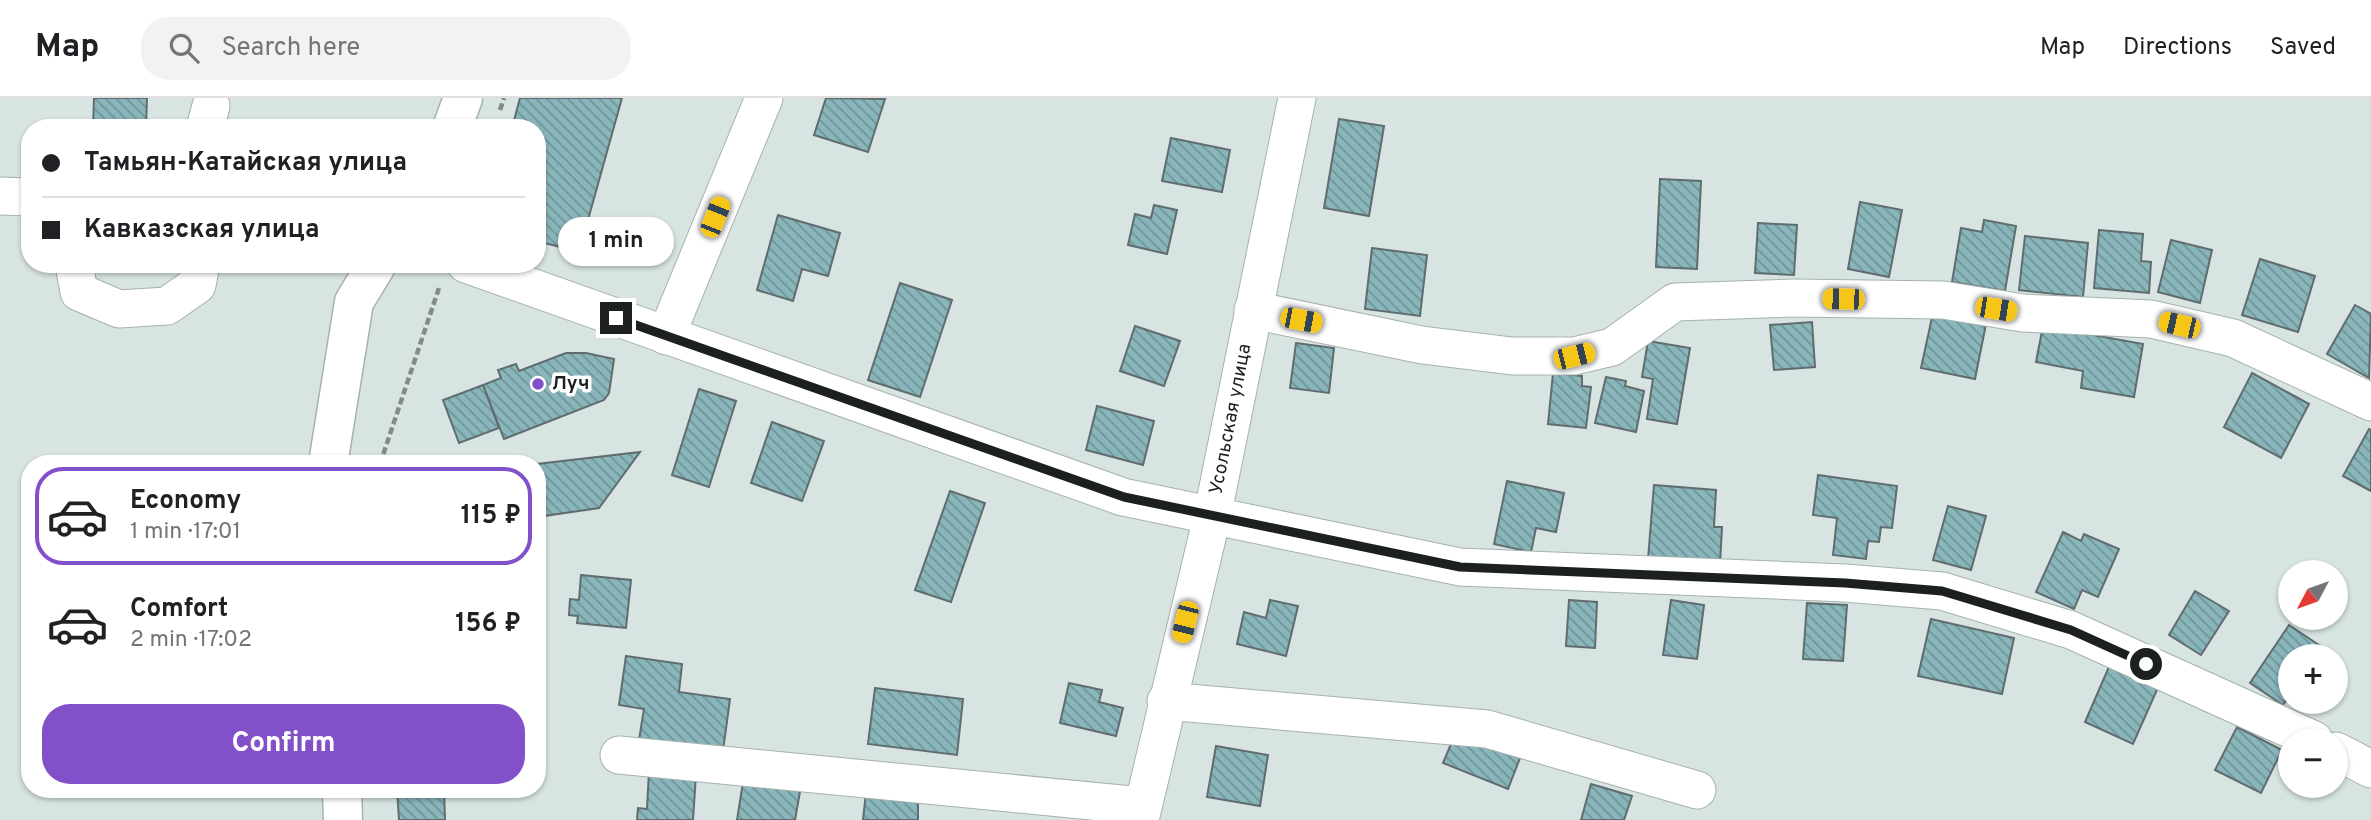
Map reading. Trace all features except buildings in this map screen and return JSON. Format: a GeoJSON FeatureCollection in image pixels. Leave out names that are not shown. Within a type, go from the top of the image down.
{"type":"FeatureCollection","features":[{"type":"Feature","properties":{"kind":"main road"},"geometry":{"type":"LineString","coordinates":[[456,119],[463,98]]}},
{"type":"Feature","properties":{"kind":"main road"},"geometry":{"type":"LineString","coordinates":[[329,455],[354,302],[372,273]]}},
{"type":"Feature","properties":{"kind":"main road"},"geometry":{"type":"LineString","coordinates":[[342,798],[343,820]]}},
{"type":"Feature","properties":{"kind":"street"},"geometry":{"type":"LineString","coordinates":[[666,336],[764,98]]}},
{"type":"Feature","properties":{"kind":"street","name":"Усольская улица"},"geometry":{"type":"LineString","coordinates":[[1141,813],[1212,517],[1297,98]]}},
{"type":"Feature","properties":{"kind":"street"},"geometry":{"type":"LineString","coordinates":[[0,196],[21,197]]}},
{"type":"Feature","properties":{"kind":"street"},"geometry":{"type":"LineString","coordinates":[[76,273],[79,292],[118,309],[167,306],[197,285],[199,273]]}},
{"type":"Feature","properties":{"kind":"street"},"geometry":{"type":"LineString","coordinates":[[461,273],[666,336],[1124,497],[1460,567],[1845,583],[1942,591],[2071,630],[2287,728]]}},
{"type":"Feature","properties":{"kind":"street"},"geometry":{"type":"LineString","coordinates":[[1253,310],[1422,345],[1512,356],[1574,356],[1612,347],[1675,302],[1793,298],[1943,300],[2023,313],[2151,319],[2233,338],[2371,402]]}},
{"type":"Feature","properties":{"kind":"street"},"geometry":{"type":"LineString","coordinates":[[1166,701],[1487,729],[1697,790]]}},
{"type":"Feature","properties":{"kind":"street"},"geometry":{"type":"LineString","coordinates":[[619,755],[1141,813]]}},
{"type":"Feature","properties":{"kind":"street"},"geometry":{"type":"LineString","coordinates":[[2348,757],[2371,769]]}},
{"type":"Feature","properties":{"kind":"path"},"geometry":{"type":"LineString","coordinates":[[383,455],[453,273]]}},
{"type":"Feature","properties":{"kind":"place","name":"Луч"},"geometry":{"type":"Point","coordinates":[538,384]}},
{"type":"Feature","properties":{"kind":"route"},"geometry":{"type":"LineString","coordinates":[[616,318],[1124,497],[1212,517],[1460,567],[1845,583],[1942,591],[2071,630],[2146,664]]}}]}
